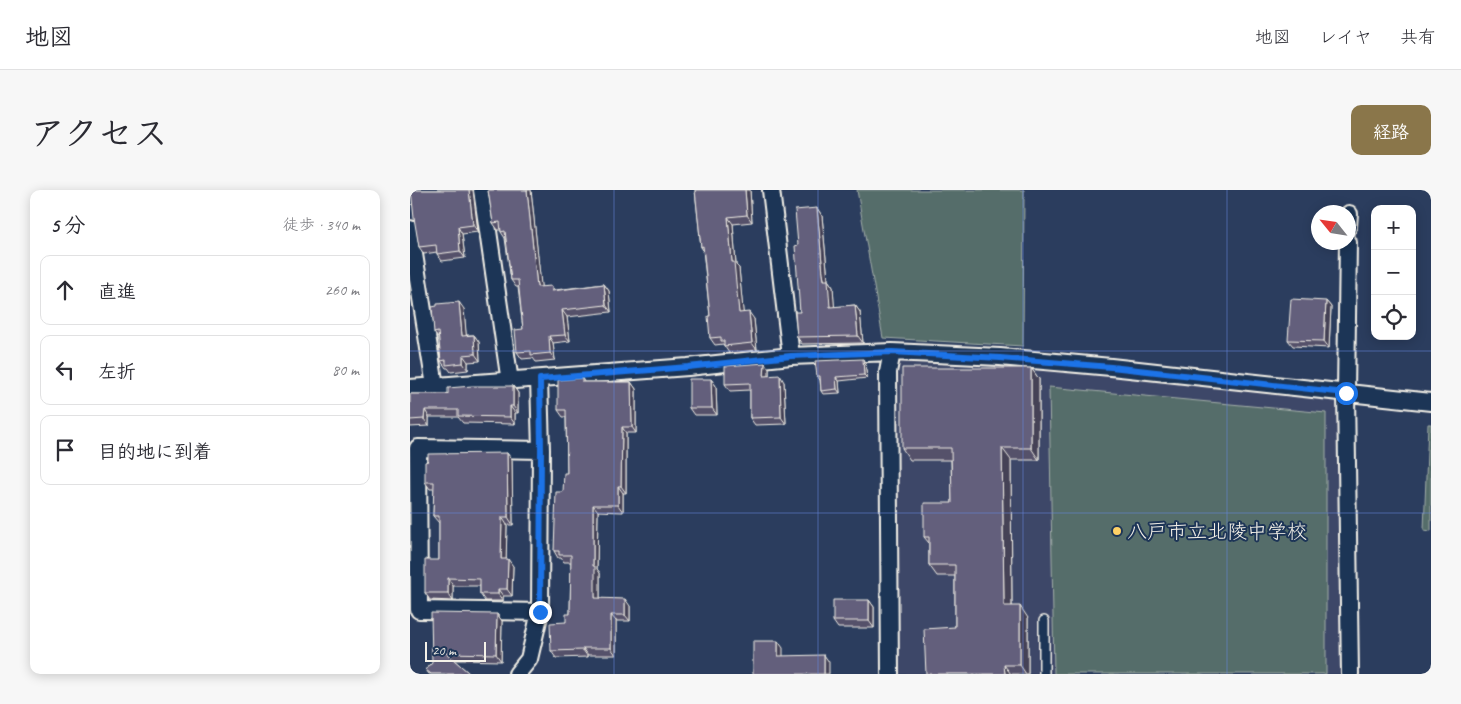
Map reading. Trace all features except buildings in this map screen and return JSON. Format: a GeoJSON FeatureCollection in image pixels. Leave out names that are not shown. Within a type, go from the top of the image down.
{"type":"FeatureCollection","features":[{"type":"Feature","properties":{"kind":"street"},"geometry":{"type":"LineString","coordinates":[[482,190],[510,382]]}},
{"type":"Feature","properties":{"kind":"street"},"geometry":{"type":"LineString","coordinates":[[771,190],[791,356]]}},
{"type":"Feature","properties":{"kind":"street"},"geometry":{"type":"LineString","coordinates":[[410,228],[435,386]]}},
{"type":"Feature","properties":{"kind":"street"},"geometry":{"type":"LineString","coordinates":[[1348,250],[1346,393],[1350,674]]}},
{"type":"Feature","properties":{"kind":"street"},"geometry":{"type":"LineString","coordinates":[[890,674],[888,372],[892,352]]}},
{"type":"Feature","properties":{"kind":"street"},"geometry":{"type":"LineString","coordinates":[[410,388],[510,382],[791,356],[892,352],[1111,367],[1431,402]]}},
{"type":"Feature","properties":{"kind":"street"},"geometry":{"type":"LineString","coordinates":[[517,674],[529,658],[540,612],[540,379]]}},
{"type":"Feature","properties":{"kind":"street"},"geometry":{"type":"LineString","coordinates":[[540,612],[419,610],[418,448],[541,450]]}},
{"type":"Feature","properties":{"kind":"lane"},"geometry":{"type":"LineString","coordinates":[[1044,621],[1044,674]]}},
{"type":"Feature","properties":{"kind":"shaded area","name":"八戸市立北陵中学校"},"geometry":{"type":"Polygon","coordinates":[[[898,358],[1007,363],[1334,397],[1340,404],[1341,674],[895,674],[893,367],[898,358]]]}},
{"type":"Feature","properties":{"kind":"green space"},"geometry":{"type":"Polygon","coordinates":[[[857,190],[1024,190],[1023,346],[883,338],[857,190]]]}},
{"type":"Feature","properties":{"kind":"green space"},"geometry":{"type":"Polygon","coordinates":[[[1049,387],[1326,413],[1326,674],[1054,674],[1049,387]]]}},
{"type":"Feature","properties":{"kind":"green space"},"geometry":{"type":"Polygon","coordinates":[[[1428,424],[1431,424],[1431,531],[1424,530],[1428,424]]]}},
{"type":"Feature","properties":{"kind":"place","name":"八戸市立北陵中学校"},"geometry":{"type":"Point","coordinates":[1117,531]}},
{"type":"Feature","properties":{"kind":"route"},"geometry":{"type":"LineString","coordinates":[[540,612],[540,379],[688,367],[791,356],[892,352],[1111,367],[1346,393]]}}]}
